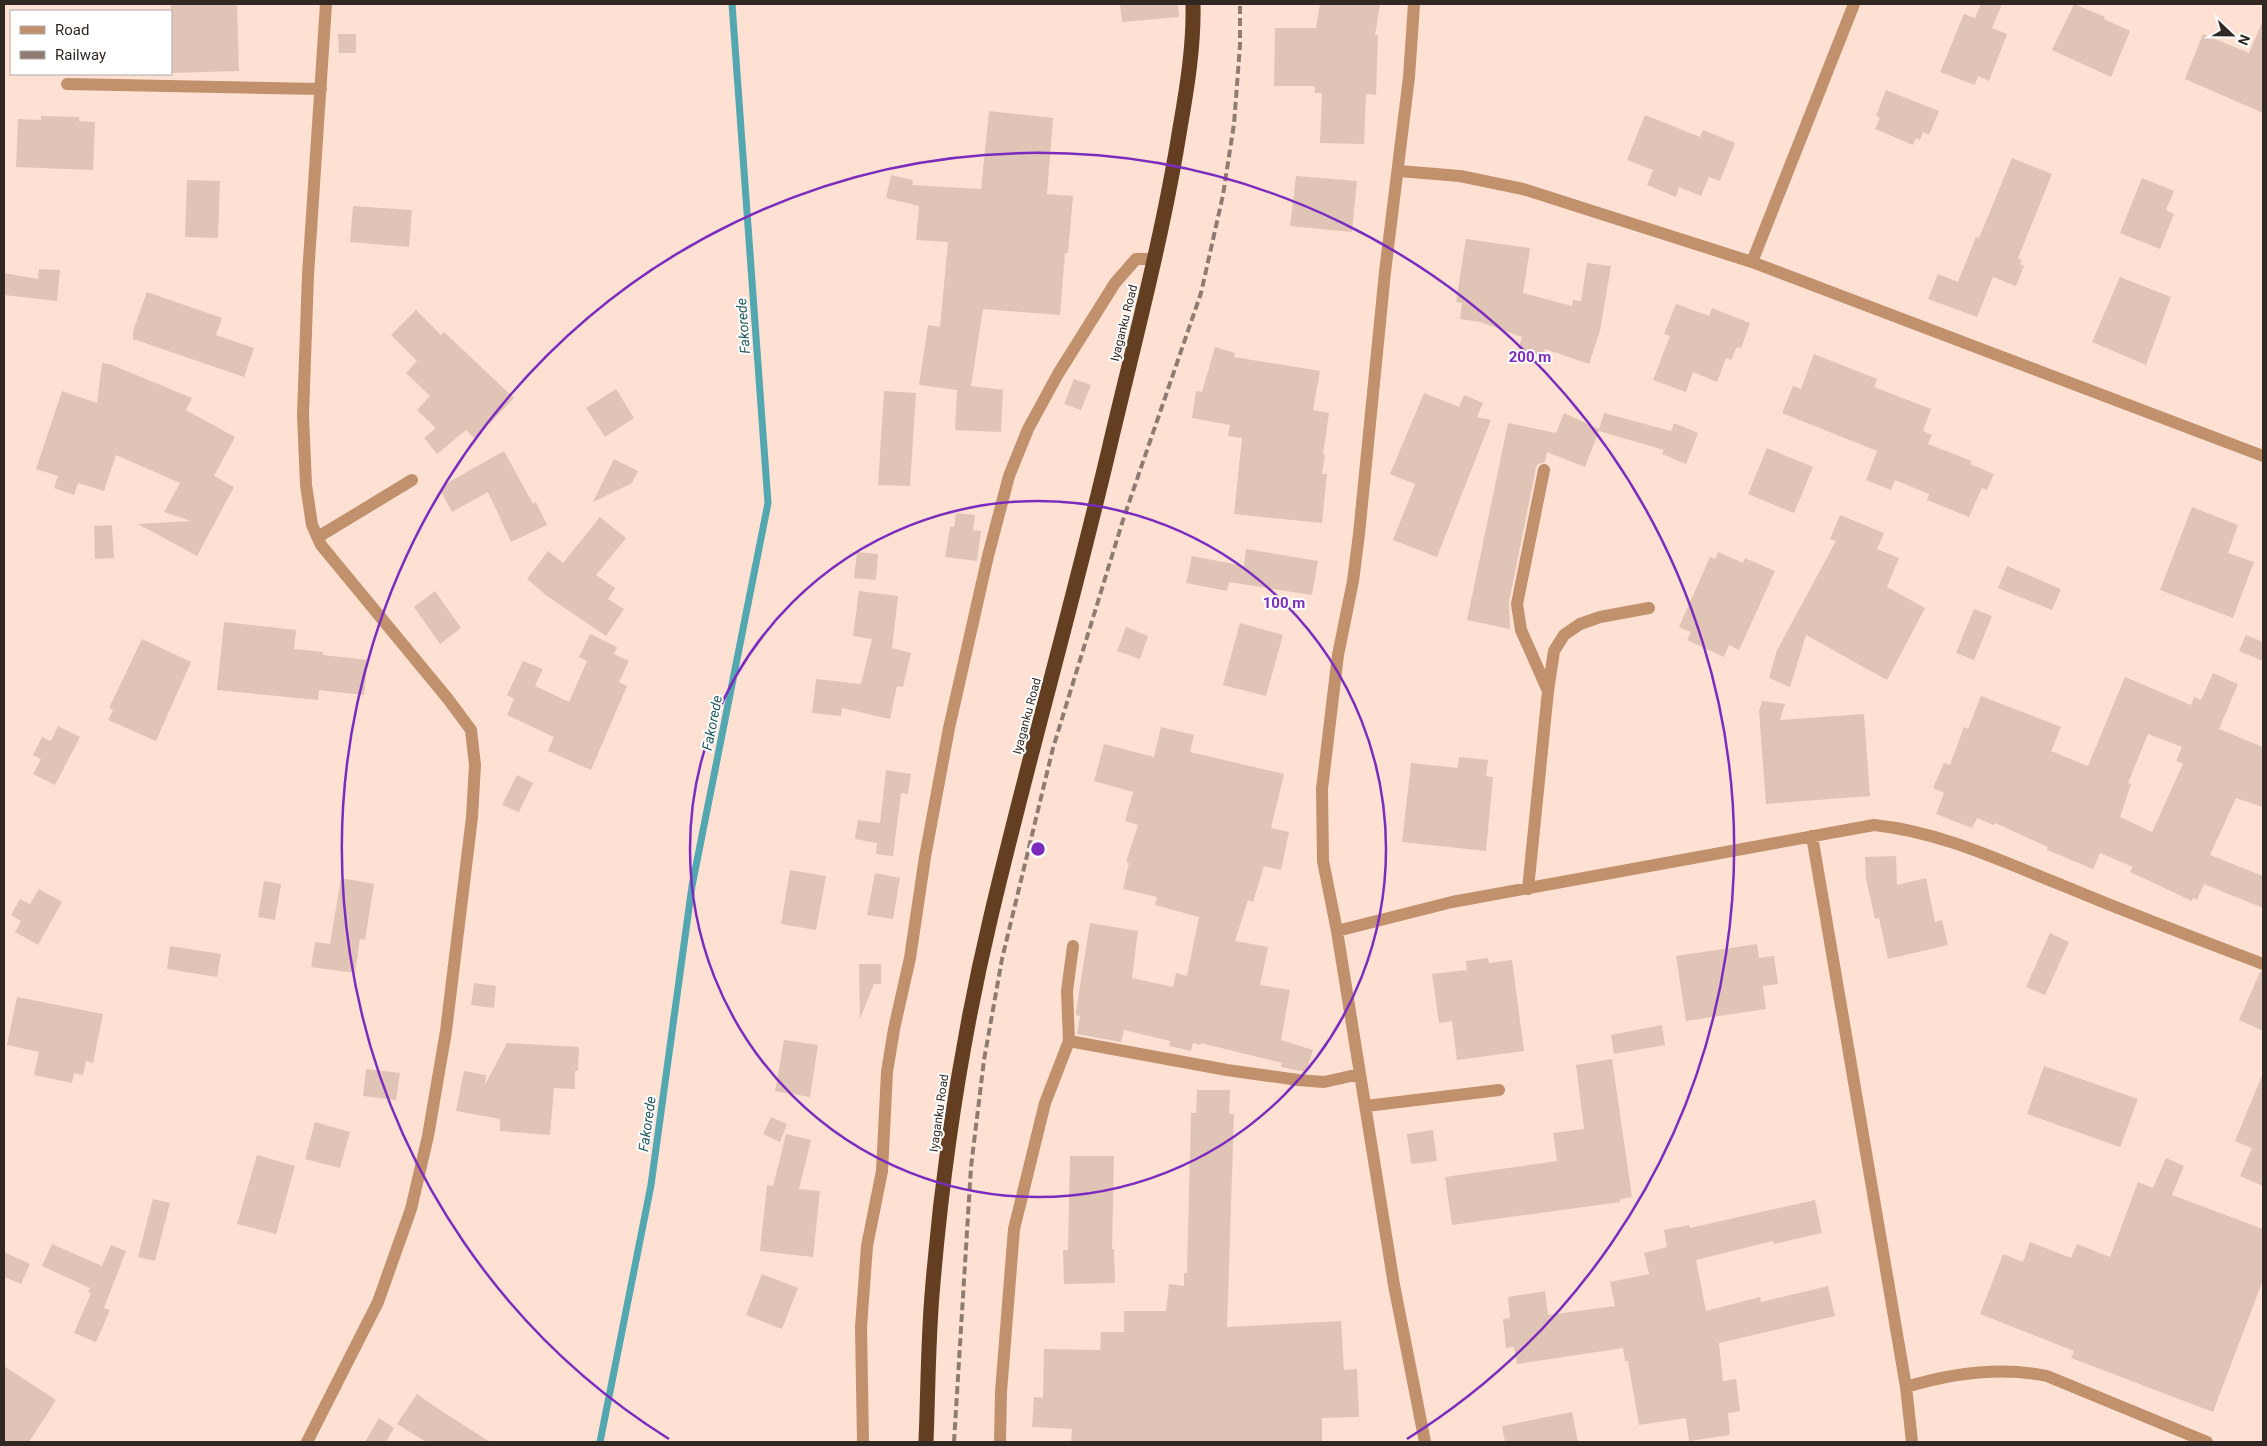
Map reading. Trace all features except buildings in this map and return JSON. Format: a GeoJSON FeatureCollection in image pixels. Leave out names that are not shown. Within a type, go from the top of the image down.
{"type":"FeatureCollection","features":[{"type":"Feature","properties":{"kind":"highway","name":"Iyaganku Road"},"geometry":{"type":"LineString","coordinates":[[926,1442],[932,1295],[953,1116],[968,1031],[990,918],[1077,586],[1155,259],[1171,183],[1184,102],[1194,22],[1193,4]]}},
{"type":"Feature","properties":{"kind":"street"},"geometry":{"type":"LineString","coordinates":[[307,1442],[378,1302],[412,1209],[428,1136],[446,1031],[472,816],[475,765],[471,730],[448,699],[333,560],[318,538],[312,525],[306,485],[303,415],[308,275],[322,89],[326,4]]}},
{"type":"Feature","properties":{"kind":"street"},"geometry":{"type":"LineString","coordinates":[[1414,4],[1409,77],[1399,171],[1385,272],[1359,534],[1338,655],[1322,789],[1324,861],[1366,1106],[1394,1285],[1425,1442]]}},
{"type":"Feature","properties":{"kind":"street"},"geometry":{"type":"LineString","coordinates":[[1752,262],[1854,4]]}},
{"type":"Feature","properties":{"kind":"street"},"geometry":{"type":"LineString","coordinates":[[67,84],[322,89]]}},
{"type":"Feature","properties":{"kind":"street"},"geometry":{"type":"LineString","coordinates":[[1399,171],[1460,176],[1523,189],[1752,262],[2263,456]]}},
{"type":"Feature","properties":{"kind":"street"},"geometry":{"type":"LineString","coordinates":[[864,1442],[861,1327],[868,1246],[882,1171],[887,1072],[894,1029],[910,958],[925,857],[949,728],[988,556],[1009,476],[1028,429],[1058,374],[1115,283],[1136,259],[1155,259]]}},
{"type":"Feature","properties":{"kind":"street"},"geometry":{"type":"LineString","coordinates":[[1544,470],[1517,604],[1521,630],[1548,691]]}},
{"type":"Feature","properties":{"kind":"street"},"geometry":{"type":"LineString","coordinates":[[318,538],[412,480]]}},
{"type":"Feature","properties":{"kind":"street"},"geometry":{"type":"LineString","coordinates":[[1528,889],[1548,691],[1554,651],[1564,635],[1580,624],[1649,608]]}},
{"type":"Feature","properties":{"kind":"street"},"geometry":{"type":"LineString","coordinates":[[1337,931],[1452,902],[1874,825],[1902,828],[1960,844],[2263,964]]}},
{"type":"Feature","properties":{"kind":"street"},"geometry":{"type":"LineString","coordinates":[[1812,836],[1906,1387],[1912,1442]]}},
{"type":"Feature","properties":{"kind":"street"},"geometry":{"type":"LineString","coordinates":[[1000,1442],[1001,1392],[1014,1229],[1045,1103],[1069,1041],[1067,992],[1073,946]]}},
{"type":"Feature","properties":{"kind":"street"},"geometry":{"type":"LineString","coordinates":[[1069,1041],[1298,1080],[1324,1082],[1360,1074]]}},
{"type":"Feature","properties":{"kind":"street"},"geometry":{"type":"LineString","coordinates":[[1366,1106],[1500,1090]]}},
{"type":"Feature","properties":{"kind":"street"},"geometry":{"type":"LineString","coordinates":[[1906,1387],[1942,1376],[1996,1371],[2024,1371],[2047,1376],[2207,1442]]}},
{"type":"Feature","properties":{"kind":"waterway","name":"Fakorede"},"geometry":{"type":"LineString","coordinates":[[600,1442],[651,1185],[692,886],[768,503],[732,4]]}},
{"type":"Feature","properties":{"kind":"railway"},"geometry":{"type":"LineString","coordinates":[[954,1442],[971,1167],[984,1060],[1002,959],[1053,748],[1123,520],[1201,293],[1223,195],[1234,124],[1240,45],[1240,4]]}}]}
